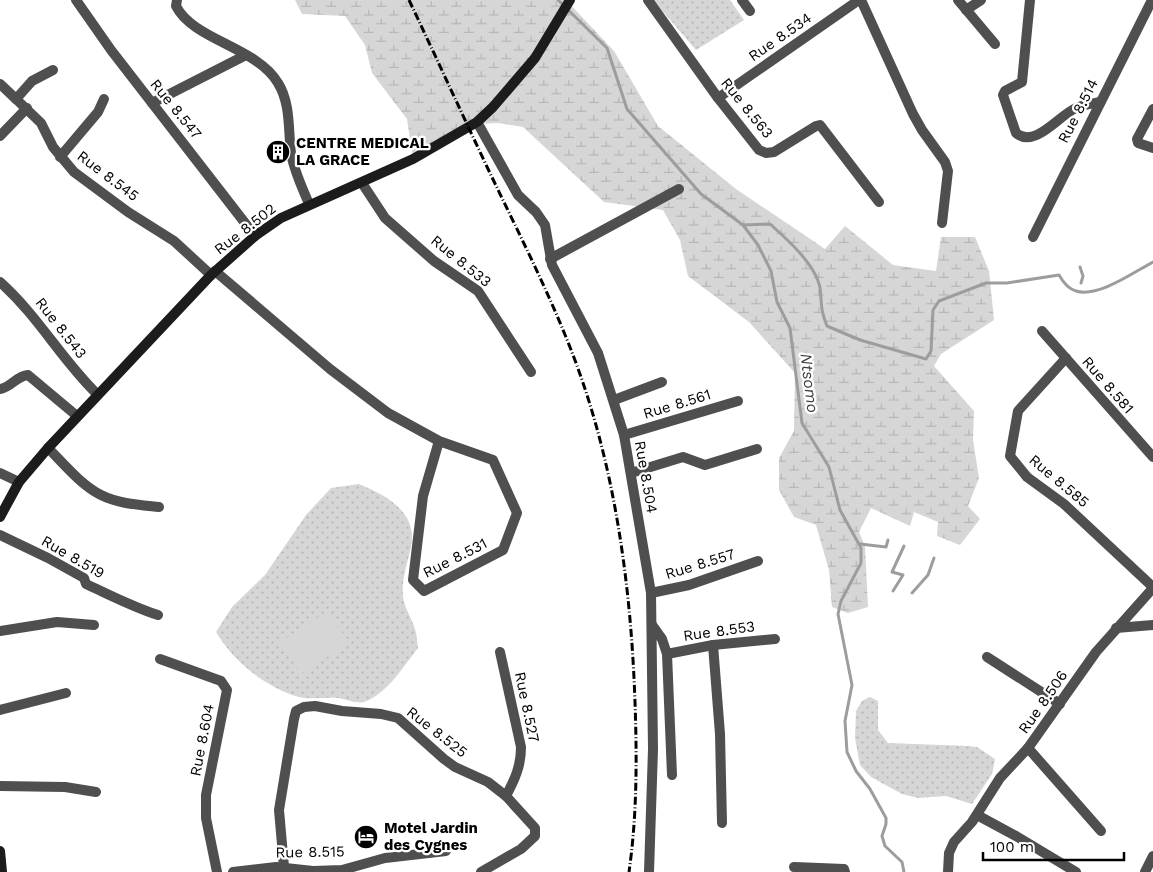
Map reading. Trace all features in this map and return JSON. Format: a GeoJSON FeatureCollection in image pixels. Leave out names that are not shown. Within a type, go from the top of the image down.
{"type":"FeatureCollection","features":[{"type":"Feature","properties":{"kind":"main road","name":"Rue 8.502"},"geometry":{"type":"LineString","coordinates":[[0,517],[19,482],[48,448],[213,273],[255,236],[281,218],[413,159],[477,122],[493,107],[534,58],[570,0]]}},
{"type":"Feature","properties":{"kind":"main road"},"geometry":{"type":"LineString","coordinates":[[0,851],[2,872]]}},
{"type":"Feature","properties":{"kind":"street","name":"Rue 8.547"},"geometry":{"type":"LineString","coordinates":[[76,0],[152,103],[255,236]]}},
{"type":"Feature","properties":{"kind":"street"},"geometry":{"type":"LineString","coordinates":[[176,0],[176,6],[187,20],[246,55],[264,67],[273,77],[285,98],[292,155],[297,176],[309,204]]}},
{"type":"Feature","properties":{"kind":"street","name":"Rue 8.563"},"geometry":{"type":"LineString","coordinates":[[648,0],[718,98],[759,150],[766,153],[774,152],[820,125],[879,202]]}},
{"type":"Feature","properties":{"kind":"street"},"geometry":{"type":"LineString","coordinates":[[742,0],[750,11]]}},
{"type":"Feature","properties":{"kind":"street"},"geometry":{"type":"LineString","coordinates":[[860,0],[913,114],[945,162],[948,171],[942,223]]}},
{"type":"Feature","properties":{"kind":"street","name":"Rue 8.534"},"geometry":{"type":"LineString","coordinates":[[718,98],[860,0]]}},
{"type":"Feature","properties":{"kind":"street"},"geometry":{"type":"LineString","coordinates":[[958,0],[995,44]]}},
{"type":"Feature","properties":{"kind":"street"},"geometry":{"type":"LineString","coordinates":[[966,10],[980,0]]}},
{"type":"Feature","properties":{"kind":"street"},"geometry":{"type":"LineString","coordinates":[[1030,0],[1022,82],[1006,91],[1003,95],[1016,133],[1022,136],[1033,137],[1076,108],[1099,102]]}},
{"type":"Feature","properties":{"kind":"street","name":"Rue 8.514"},"geometry":{"type":"LineString","coordinates":[[1033,237],[1099,102],[1152,0]]}},
{"type":"Feature","properties":{"kind":"street"},"geometry":{"type":"LineString","coordinates":[[152,103],[246,55]]}},
{"type":"Feature","properties":{"kind":"street"},"geometry":{"type":"LineString","coordinates":[[16,99],[32,81],[53,70]]}},
{"type":"Feature","properties":{"kind":"street","name":"Rue 8.545"},"geometry":{"type":"LineString","coordinates":[[0,84],[41,123],[60,157],[74,172],[174,241],[213,273]]}},
{"type":"Feature","properties":{"kind":"street"},"geometry":{"type":"LineString","coordinates":[[60,157],[98,112],[104,99]]}},
{"type":"Feature","properties":{"kind":"street"},"geometry":{"type":"LineString","coordinates":[[0,136],[27,108]]}},
{"type":"Feature","properties":{"kind":"street"},"geometry":{"type":"LineString","coordinates":[[1153,109],[1137,138],[1138,143],[1153,148]]}},
{"type":"Feature","properties":{"kind":"street","name":"Rue 8.504"},"geometry":{"type":"LineString","coordinates":[[477,122],[518,195],[536,212],[545,225],[549,241],[550,259],[598,353],[624,436],[651,594],[654,750],[649,872]]}},
{"type":"Feature","properties":{"kind":"street","name":"Rue 8.533"},"geometry":{"type":"LineString","coordinates":[[362,183],[385,218],[434,261],[478,291],[531,372]]}},
{"type":"Feature","properties":{"kind":"street"},"geometry":{"type":"LineString","coordinates":[[550,259],[679,189]]}},
{"type":"Feature","properties":{"kind":"street","name":"Rue 8.531"},"geometry":{"type":"LineString","coordinates":[[213,273],[337,375],[388,413],[439,440],[493,460],[517,512],[503,550],[437,586],[424,591],[413,580],[424,496],[439,440]]}},
{"type":"Feature","properties":{"kind":"street","name":"Rue 8.543"},"geometry":{"type":"LineString","coordinates":[[0,282],[29,309],[78,375],[97,394]]}},
{"type":"Feature","properties":{"kind":"street","name":"Rue 8.581"},"geometry":{"type":"LineString","coordinates":[[1042,331],[1153,458]]}},
{"type":"Feature","properties":{"kind":"street","name":"Rue 8.585"},"geometry":{"type":"LineString","coordinates":[[1066,358],[1018,411],[1010,456],[1028,477],[1071,509],[1153,588]]}},
{"type":"Feature","properties":{"kind":"street"},"geometry":{"type":"LineString","coordinates":[[0,389],[8,387],[21,376],[28,375],[77,416]]}},
{"type":"Feature","properties":{"kind":"street"},"geometry":{"type":"LineString","coordinates":[[614,400],[662,382]]}},
{"type":"Feature","properties":{"kind":"street","name":"Rue 8.561"},"geometry":{"type":"LineString","coordinates":[[624,436],[738,401]]}},
{"type":"Feature","properties":{"kind":"street"},"geometry":{"type":"LineString","coordinates":[[48,448],[92,490],[103,496],[128,503],[159,507]]}},
{"type":"Feature","properties":{"kind":"street"},"geometry":{"type":"LineString","coordinates":[[631,473],[683,457],[705,465],[757,449]]}},
{"type":"Feature","properties":{"kind":"street"},"geometry":{"type":"LineString","coordinates":[[0,473],[19,482]]}},
{"type":"Feature","properties":{"kind":"street","name":"Rue 8.519"},"geometry":{"type":"LineString","coordinates":[[0,535],[84,578],[86,584],[126,601],[135,608],[158,615]]}},
{"type":"Feature","properties":{"kind":"street","name":"Rue 8.557"},"geometry":{"type":"LineString","coordinates":[[651,594],[689,585],[758,561]]}},
{"type":"Feature","properties":{"kind":"street","name":"Rue 8.506"},"geometry":{"type":"LineString","coordinates":[[1101,831],[1028,748],[1096,652],[1153,588]]}},
{"type":"Feature","properties":{"kind":"street"},"geometry":{"type":"LineString","coordinates":[[0,631],[57,622],[94,625]]}},
{"type":"Feature","properties":{"kind":"street"},"geometry":{"type":"LineString","coordinates":[[652,625],[662,639],[667,654],[672,775]]}},
{"type":"Feature","properties":{"kind":"street"},"geometry":{"type":"LineString","coordinates":[[1116,628],[1153,625]]}},
{"type":"Feature","properties":{"kind":"street","name":"Rue 8.553"},"geometry":{"type":"LineString","coordinates":[[667,654],[712,645],[775,639]]}},
{"type":"Feature","properties":{"kind":"street"},"geometry":{"type":"LineString","coordinates":[[712,645],[720,734],[722,823]]}},
{"type":"Feature","properties":{"kind":"street","name":"Rue 8.527"},"geometry":{"type":"LineString","coordinates":[[500,652],[521,747],[521,763],[506,796]]}},
{"type":"Feature","properties":{"kind":"street"},"geometry":{"type":"LineString","coordinates":[[987,657],[1060,704]]}},
{"type":"Feature","properties":{"kind":"street","name":"Rue 8.604"},"geometry":{"type":"LineString","coordinates":[[160,659],[221,681],[227,690],[206,795],[206,818],[217,872]]}},
{"type":"Feature","properties":{"kind":"street"},"geometry":{"type":"LineString","coordinates":[[0,710],[66,693]]}},
{"type":"Feature","properties":{"kind":"street","name":"Rue 8.525"},"geometry":{"type":"LineString","coordinates":[[284,868],[279,810],[294,719],[296,712],[304,707],[315,706],[363,714],[381,714],[398,718],[455,767],[488,782],[506,796],[535,828],[535,836],[529,844],[497,868],[481,872]]}},
{"type":"Feature","properties":{"kind":"street"},"geometry":{"type":"LineString","coordinates":[[948,872],[950,849],[977,815],[1000,778],[1028,748]]}},
{"type":"Feature","properties":{"kind":"street"},"geometry":{"type":"LineString","coordinates":[[0,786],[65,788],[96,792]]}},
{"type":"Feature","properties":{"kind":"street"},"geometry":{"type":"LineString","coordinates":[[977,815],[1076,872]]}},
{"type":"Feature","properties":{"kind":"street","name":"Rue 8.515"},"geometry":{"type":"LineString","coordinates":[[233,872],[284,868],[339,871],[385,858],[446,851]]}},
{"type":"Feature","properties":{"kind":"street"},"geometry":{"type":"LineString","coordinates":[[1144,872],[1153,856]]}},
{"type":"Feature","properties":{"kind":"street"},"geometry":{"type":"LineString","coordinates":[[794,867],[844,869],[845,872]]}},
{"type":"Feature","properties":{"kind":"green space"},"geometry":{"type":"Polygon","coordinates":[[[295,0],[566,0],[614,51],[658,126],[736,189],[825,249],[845,226],[893,265],[936,271],[941,237],[975,237],[989,271],[994,320],[941,354],[934,366],[974,411],[973,440],[979,478],[968,506],[980,519],[960,545],[937,536],[938,522],[914,512],[910,526],[871,508],[859,532],[865,546],[868,607],[848,613],[832,607],[829,570],[816,525],[794,517],[779,490],[779,458],[794,431],[795,373],[749,322],[688,276],[680,240],[663,210],[604,202],[523,127],[498,123],[474,124],[413,159],[407,119],[372,73],[365,45],[345,16],[302,14],[295,0]]]}},
{"type":"Feature","properties":{"kind":"green space"},"geometry":{"type":"Polygon","coordinates":[[[653,0],[730,0],[744,20],[696,50],[653,0]]]}},
{"type":"Feature","properties":{"kind":"green space"},"geometry":{"type":"Polygon","coordinates":[[[359,484],[389,499],[404,514],[409,524],[412,534],[411,547],[404,577],[403,596],[416,631],[418,648],[400,672],[380,693],[364,702],[338,698],[299,697],[286,693],[263,680],[241,663],[216,632],[232,607],[265,575],[306,515],[331,488],[359,484]]]}},
{"type":"Feature","properties":{"kind":"green space"},"geometry":{"type":"Polygon","coordinates":[[[328,611],[349,643],[301,674],[280,642],[328,611]]]}},
{"type":"Feature","properties":{"kind":"green space"},"geometry":{"type":"Polygon","coordinates":[[[870,697],[878,701],[878,730],[888,743],[977,747],[995,759],[992,774],[972,804],[946,796],[918,798],[902,794],[871,777],[860,765],[855,738],[856,711],[862,701],[870,697]]]}},
{"type":"Feature","properties":{"kind":"waterway","name":"Ntsomo"},"geometry":{"type":"LineString","coordinates":[[558,0],[607,48],[627,109],[701,194],[743,225],[758,245],[771,271],[777,302],[790,328],[802,423],[829,467],[840,510],[861,548],[861,563],[841,601],[838,614],[852,685],[845,721],[847,752],[856,771],[870,789],[886,818],[882,836],[885,846],[902,862],[904,872]]}},
{"type":"Feature","properties":{"kind":"waterway"},"geometry":{"type":"LineString","coordinates":[[743,225],[770,224],[800,253],[813,270],[817,279],[820,288],[822,311],[827,326],[860,340],[926,359],[931,351],[933,310],[939,301],[986,283],[1007,283],[1059,275],[1066,285],[1073,290],[1095,291],[1116,283],[1153,262]]}},
{"type":"Feature","properties":{"kind":"waterway"},"geometry":{"type":"LineString","coordinates":[[1080,267],[1083,276],[1081,283]]}},
{"type":"Feature","properties":{"kind":"waterway"},"geometry":{"type":"LineString","coordinates":[[860,544],[886,547],[888,540]]}},
{"type":"Feature","properties":{"kind":"waterway"},"geometry":{"type":"LineString","coordinates":[[893,591],[903,575],[892,572],[904,546]]}},
{"type":"Feature","properties":{"kind":"waterway"},"geometry":{"type":"LineString","coordinates":[[912,593],[928,575],[934,558]]}},
{"type":"Feature","properties":{"kind":"railway"},"geometry":{"type":"LineString","coordinates":[[409,0],[554,308],[588,397],[600,439],[610,483],[625,570],[633,658],[636,787],[634,830],[629,872]]}},
{"type":"Feature","properties":{"kind":"place","name":"CENTRE MEDICAL LA GRACE"},"geometry":{"type":"Point","coordinates":[278,152]}},
{"type":"Feature","properties":{"kind":"place","name":"Motel Jardin des Cygnes"},"geometry":{"type":"Point","coordinates":[366,837]}}]}
